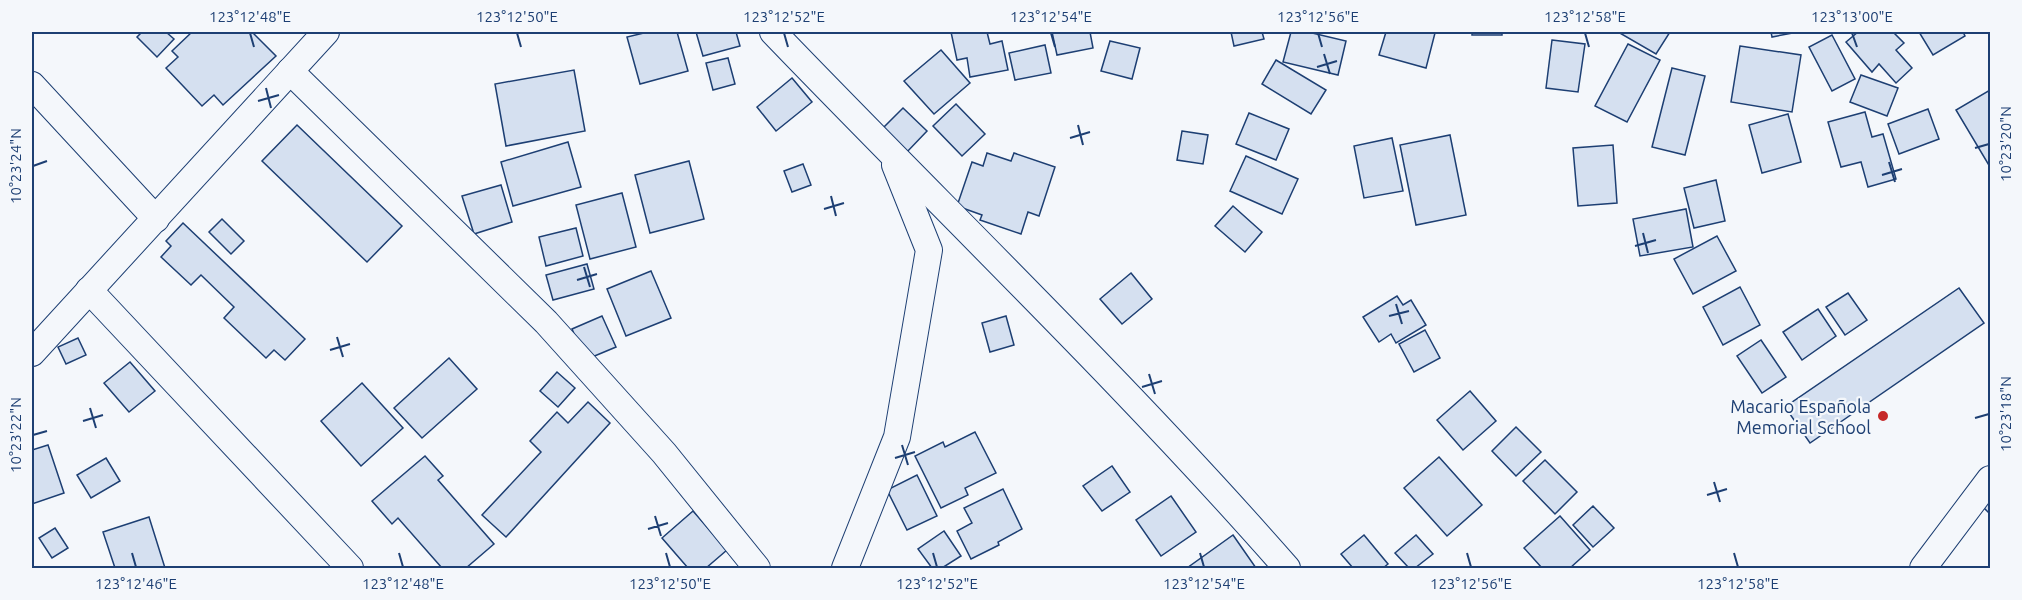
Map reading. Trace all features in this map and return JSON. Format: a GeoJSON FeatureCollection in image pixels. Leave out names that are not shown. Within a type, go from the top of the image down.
{"type":"FeatureCollection","features":[{"type":"Feature","properties":{"kind":"street"},"geometry":{"type":"LineString","coordinates":[[32,352],[326,32]]}},
{"type":"Feature","properties":{"kind":"street"},"geometry":{"type":"LineString","coordinates":[[773,32],[1074,339],[1235,509],[1287,568]]}},
{"type":"Feature","properties":{"kind":"street"},"geometry":{"type":"LineString","coordinates":[[290,71],[546,322],[664,453],[757,568]]}},
{"type":"Feature","properties":{"kind":"street"},"geometry":{"type":"LineString","coordinates":[[32,85],[156,219]]}},
{"type":"Feature","properties":{"kind":"street"},"geometry":{"type":"LineString","coordinates":[[844,568],[897,437],[929,250],[891,154]]}},
{"type":"Feature","properties":{"kind":"street"},"geometry":{"type":"LineString","coordinates":[[89,290],[350,568]]}},
{"type":"Feature","properties":{"kind":"street"},"geometry":{"type":"LineString","coordinates":[[1923,568],[1990,479]]}},
{"type":"Feature","properties":{"kind":"building"},"geometry":{"type":"Polygon","coordinates":[[[142,32],[166,32],[174,39],[157,57],[137,37],[142,32]]]}},
{"type":"Feature","properties":{"kind":"building"},"geometry":{"type":"Polygon","coordinates":[[[192,32],[252,32],[276,56],[223,105],[214,95],[202,106],[166,68],[178,57],[172,51],[192,32]]]}},
{"type":"Feature","properties":{"kind":"building"},"geometry":{"type":"Polygon","coordinates":[[[648,32],[677,32],[688,71],[640,84],[627,37],[648,32]]]}},
{"type":"Feature","properties":{"kind":"building"},"geometry":{"type":"Polygon","coordinates":[[[696,32],[736,32],[740,46],[703,56],[696,32]]]}},
{"type":"Feature","properties":{"kind":"building"},"geometry":{"type":"Polygon","coordinates":[[[951,32],[987,32],[990,44],[1002,41],[1008,70],[970,77],[967,58],[957,60],[951,32]]]}},
{"type":"Feature","properties":{"kind":"building"},"geometry":{"type":"Polygon","coordinates":[[[1052,32],[1090,32],[1093,48],[1057,55],[1052,32]]]}},
{"type":"Feature","properties":{"kind":"building"},"geometry":{"type":"Polygon","coordinates":[[[1231,32],[1262,32],[1264,39],[1234,46],[1231,32]]]}},
{"type":"Feature","properties":{"kind":"building"},"geometry":{"type":"Polygon","coordinates":[[[1291,32],[1308,32],[1346,41],[1338,75],[1283,62],[1291,32]]]}},
{"type":"Feature","properties":{"kind":"building"},"geometry":{"type":"Polygon","coordinates":[[[1386,32],[1435,33],[1426,68],[1379,55],[1386,32]]]}},
{"type":"Feature","properties":{"kind":"building"},"geometry":{"type":"Polygon","coordinates":[[[1472,32],[1502,32],[1502,35],[1472,35],[1472,32]]]}},
{"type":"Feature","properties":{"kind":"building"},"geometry":{"type":"Polygon","coordinates":[[[1618,32],[1670,32],[1656,54],[1618,32]]]}},
{"type":"Feature","properties":{"kind":"building"},"geometry":{"type":"Polygon","coordinates":[[[1771,32],[1798,32],[1772,37],[1771,32]]]}},
{"type":"Feature","properties":{"kind":"building"},"geometry":{"type":"Polygon","coordinates":[[[1858,32],[1893,32],[1904,43],[1896,50],[1912,68],[1896,83],[1879,64],[1872,72],[1846,42],[1858,32]]]}},
{"type":"Feature","properties":{"kind":"building"},"geometry":{"type":"Polygon","coordinates":[[[1919,32],[1963,32],[1965,36],[1933,55],[1919,32]]]}},
{"type":"Feature","properties":{"kind":"building"},"geometry":{"type":"Polygon","coordinates":[[[1832,35],[1855,79],[1832,91],[1809,47],[1832,35]]]}},
{"type":"Feature","properties":{"kind":"building"},"geometry":{"type":"Polygon","coordinates":[[[1552,40],[1585,44],[1578,92],[1546,88],[1552,40]]]}},
{"type":"Feature","properties":{"kind":"building"},"geometry":{"type":"Polygon","coordinates":[[[1110,41],[1140,48],[1132,79],[1101,71],[1110,41]]]}},
{"type":"Feature","properties":{"kind":"building"},"geometry":{"type":"Polygon","coordinates":[[[1628,44],[1660,60],[1627,122],[1595,106],[1628,44]]]}},
{"type":"Feature","properties":{"kind":"building"},"geometry":{"type":"Polygon","coordinates":[[[1045,45],[1051,73],[1015,80],[1009,53],[1045,45]]]}},
{"type":"Feature","properties":{"kind":"building"},"geometry":{"type":"Polygon","coordinates":[[[1740,46],[1801,55],[1792,112],[1731,102],[1740,46]]]}},
{"type":"Feature","properties":{"kind":"building"},"geometry":{"type":"Polygon","coordinates":[[[941,50],[970,83],[934,114],[904,81],[941,50]]]}},
{"type":"Feature","properties":{"kind":"building"},"geometry":{"type":"Polygon","coordinates":[[[728,58],[735,84],[713,90],[706,63],[728,58]]]}},
{"type":"Feature","properties":{"kind":"building"},"geometry":{"type":"Polygon","coordinates":[[[1276,60],[1326,90],[1311,114],[1262,84],[1276,60]]]}},
{"type":"Feature","properties":{"kind":"building"},"geometry":{"type":"Polygon","coordinates":[[[1672,68],[1705,76],[1685,155],[1652,147],[1672,68]]]}},
{"type":"Feature","properties":{"kind":"building"},"geometry":{"type":"Polygon","coordinates":[[[574,70],[585,131],[506,146],[495,84],[574,70]]]}},
{"type":"Feature","properties":{"kind":"building"},"geometry":{"type":"Polygon","coordinates":[[[1861,75],[1898,88],[1887,116],[1850,102],[1861,75]]]}},
{"type":"Feature","properties":{"kind":"building"},"geometry":{"type":"Polygon","coordinates":[[[792,78],[812,102],[776,131],[757,107],[792,78]]]}},
{"type":"Feature","properties":{"kind":"building"},"geometry":{"type":"Polygon","coordinates":[[[1990,90],[1990,167],[1956,110],[1990,90]]]}},
{"type":"Feature","properties":{"kind":"building"},"geometry":{"type":"Polygon","coordinates":[[[956,104],[985,134],[962,156],[933,126],[956,104]]]}},
{"type":"Feature","properties":{"kind":"building"},"geometry":{"type":"Polygon","coordinates":[[[903,108],[927,131],[906,153],[882,129],[903,108]]]}},
{"type":"Feature","properties":{"kind":"building"},"geometry":{"type":"Polygon","coordinates":[[[1928,109],[1939,139],[1899,154],[1888,124],[1928,109]]]}},
{"type":"Feature","properties":{"kind":"building"},"geometry":{"type":"Polygon","coordinates":[[[1865,112],[1872,137],[1883,134],[1896,179],[1868,187],[1861,162],[1841,167],[1828,122],[1865,112]]]}},
{"type":"Feature","properties":{"kind":"building"},"geometry":{"type":"Polygon","coordinates":[[[1249,113],[1289,129],[1276,160],[1236,144],[1249,113]]]}},
{"type":"Feature","properties":{"kind":"building"},"geometry":{"type":"Polygon","coordinates":[[[1788,114],[1801,162],[1762,173],[1749,125],[1788,114]]]}},
{"type":"Feature","properties":{"kind":"building"},"geometry":{"type":"Polygon","coordinates":[[[297,125],[402,226],[367,262],[262,161],[297,125]]]}},
{"type":"Feature","properties":{"kind":"building"},"geometry":{"type":"Polygon","coordinates":[[[1182,131],[1208,135],[1203,164],[1177,160],[1182,131]]]}},
{"type":"Feature","properties":{"kind":"building"},"geometry":{"type":"Polygon","coordinates":[[[1450,135],[1466,215],[1416,225],[1400,145],[1450,135]]]}},
{"type":"Feature","properties":{"kind":"building"},"geometry":{"type":"Polygon","coordinates":[[[1392,138],[1403,191],[1364,198],[1354,146],[1392,138]]]}},
{"type":"Feature","properties":{"kind":"building"},"geometry":{"type":"Polygon","coordinates":[[[568,142],[581,187],[513,206],[501,162],[568,142]]]}},
{"type":"Feature","properties":{"kind":"building"},"geometry":{"type":"Polygon","coordinates":[[[1613,145],[1617,203],[1578,206],[1573,148],[1613,145]]]}},
{"type":"Feature","properties":{"kind":"building"},"geometry":{"type":"Polygon","coordinates":[[[987,153],[1011,161],[1014,153],[1055,167],[1039,216],[1028,212],[1021,234],[980,220],[982,215],[957,206],[972,162],[983,166],[987,153]]]}},
{"type":"Feature","properties":{"kind":"building"},"geometry":{"type":"Polygon","coordinates":[[[1246,156],[1298,179],[1282,214],[1230,191],[1246,156]]]}},
{"type":"Feature","properties":{"kind":"building"},"geometry":{"type":"Polygon","coordinates":[[[689,161],[704,219],[650,233],[635,175],[689,161]]]}},
{"type":"Feature","properties":{"kind":"building"},"geometry":{"type":"Polygon","coordinates":[[[803,164],[811,185],[792,192],[784,171],[803,164]]]}},
{"type":"Feature","properties":{"kind":"building"},"geometry":{"type":"Polygon","coordinates":[[[1716,180],[1725,221],[1694,228],[1684,188],[1716,180]]]}},
{"type":"Feature","properties":{"kind":"building"},"geometry":{"type":"Polygon","coordinates":[[[501,185],[512,222],[474,234],[462,196],[501,185]]]}},
{"type":"Feature","properties":{"kind":"building"},"geometry":{"type":"Polygon","coordinates":[[[622,193],[636,247],[590,259],[576,205],[622,193]]]}},
{"type":"Feature","properties":{"kind":"building"},"geometry":{"type":"Polygon","coordinates":[[[1233,206],[1262,232],[1245,252],[1215,226],[1233,206]]]}},
{"type":"Feature","properties":{"kind":"building"},"geometry":{"type":"Polygon","coordinates":[[[1686,209],[1693,247],[1640,256],[1633,219],[1686,209]]]}},
{"type":"Feature","properties":{"kind":"building"},"geometry":{"type":"Polygon","coordinates":[[[222,219],[244,241],[231,254],[209,232],[222,219]]]}},
{"type":"Feature","properties":{"kind":"building"},"geometry":{"type":"Polygon","coordinates":[[[183,223],[305,339],[285,360],[274,350],[266,358],[224,318],[234,307],[201,275],[191,285],[161,257],[171,246],[166,241],[183,223]]]}},
{"type":"Feature","properties":{"kind":"building"},"geometry":{"type":"Polygon","coordinates":[[[576,228],[583,256],[546,266],[539,237],[576,228]]]}},
{"type":"Feature","properties":{"kind":"building"},"geometry":{"type":"Polygon","coordinates":[[[1717,236],[1736,271],[1693,294],[1674,259],[1717,236]]]}},
{"type":"Feature","properties":{"kind":"building"},"geometry":{"type":"Polygon","coordinates":[[[587,264],[594,289],[553,300],[546,275],[587,264]]]}},
{"type":"Feature","properties":{"kind":"building"},"geometry":{"type":"Polygon","coordinates":[[[651,271],[671,318],[626,336],[607,289],[651,271]]]}},
{"type":"Feature","properties":{"kind":"building"},"geometry":{"type":"Polygon","coordinates":[[[1131,273],[1152,299],[1122,324],[1100,299],[1131,273]]]}},
{"type":"Feature","properties":{"kind":"building"},"geometry":{"type":"Polygon","coordinates":[[[1740,287],[1760,325],[1723,345],[1703,307],[1740,287]]]}},
{"type":"Feature","properties":{"kind":"building"},"geometry":{"type":"Polygon","coordinates":[[[1959,288],[1984,323],[1810,443],[1785,407],[1959,288]]]}},
{"type":"Feature","properties":{"kind":"building"},"geometry":{"type":"Polygon","coordinates":[[[1848,293],[1867,320],[1845,335],[1826,307],[1848,293]]]}},
{"type":"Feature","properties":{"kind":"building"},"geometry":{"type":"Polygon","coordinates":[[[1397,296],[1403,305],[1411,300],[1426,325],[1396,343],[1391,334],[1379,342],[1363,317],[1397,296]]]}},
{"type":"Feature","properties":{"kind":"building"},"geometry":{"type":"Polygon","coordinates":[[[1818,309],[1836,336],[1802,360],[1783,332],[1818,309]]]}},
{"type":"Feature","properties":{"kind":"building"},"geometry":{"type":"Polygon","coordinates":[[[602,316],[616,347],[585,360],[572,329],[602,316]]]}},
{"type":"Feature","properties":{"kind":"building"},"geometry":{"type":"Polygon","coordinates":[[[1006,316],[1014,345],[990,352],[982,323],[1006,316]]]}},
{"type":"Feature","properties":{"kind":"building"},"geometry":{"type":"Polygon","coordinates":[[[1425,330],[1440,358],[1414,372],[1399,344],[1425,330]]]}},
{"type":"Feature","properties":{"kind":"building"},"geometry":{"type":"Polygon","coordinates":[[[78,338],[86,355],[66,364],[58,347],[78,338]]]}},
{"type":"Feature","properties":{"kind":"building"},"geometry":{"type":"Polygon","coordinates":[[[1761,340],[1786,377],[1762,393],[1737,356],[1761,340]]]}},
{"type":"Feature","properties":{"kind":"building"},"geometry":{"type":"Polygon","coordinates":[[[449,358],[477,389],[422,438],[394,408],[449,358]]]}},
{"type":"Feature","properties":{"kind":"building"},"geometry":{"type":"Polygon","coordinates":[[[130,362],[155,391],[129,412],[104,383],[130,362]]]}},
{"type":"Feature","properties":{"kind":"building"},"geometry":{"type":"Polygon","coordinates":[[[557,372],[575,388],[558,407],[540,391],[557,372]]]}},
{"type":"Feature","properties":{"kind":"building"},"geometry":{"type":"Polygon","coordinates":[[[362,383],[403,428],[361,466],[321,421],[362,383]]]}},
{"type":"Feature","properties":{"kind":"building"},"geometry":{"type":"Polygon","coordinates":[[[1470,391],[1496,421],[1463,450],[1437,420],[1470,391]]]}},
{"type":"Feature","properties":{"kind":"building"},"geometry":{"type":"Polygon","coordinates":[[[588,402],[610,423],[506,537],[482,515],[541,452],[530,441],[557,412],[568,423],[588,402]]]}},
{"type":"Feature","properties":{"kind":"building"},"geometry":{"type":"Polygon","coordinates":[[[1516,427],[1541,452],[1516,476],[1492,451],[1516,427]]]}},
{"type":"Feature","properties":{"kind":"building"},"geometry":{"type":"Polygon","coordinates":[[[975,432],[996,473],[965,488],[968,495],[941,508],[915,456],[943,442],[945,447],[975,432]]]}},
{"type":"Feature","properties":{"kind":"building"},"geometry":{"type":"Polygon","coordinates":[[[48,445],[64,493],[32,504],[32,450],[48,445]]]}},
{"type":"Feature","properties":{"kind":"building"},"geometry":{"type":"Polygon","coordinates":[[[425,456],[443,476],[438,480],[494,544],[466,568],[442,568],[398,518],[392,524],[372,501],[425,456]]]}},
{"type":"Feature","properties":{"kind":"building"},"geometry":{"type":"Polygon","coordinates":[[[1439,457],[1482,505],[1447,536],[1404,488],[1439,457]]]}},
{"type":"Feature","properties":{"kind":"building"},"geometry":{"type":"Polygon","coordinates":[[[106,458],[120,481],[91,498],[77,475],[106,458]]]}},
{"type":"Feature","properties":{"kind":"building"},"geometry":{"type":"Polygon","coordinates":[[[1545,460],[1577,492],[1555,514],[1523,481],[1545,460]]]}},
{"type":"Feature","properties":{"kind":"building"},"geometry":{"type":"Polygon","coordinates":[[[1112,466],[1130,492],[1102,511],[1083,486],[1112,466]]]}},
{"type":"Feature","properties":{"kind":"building"},"geometry":{"type":"Polygon","coordinates":[[[917,475],[937,516],[907,530],[887,490],[917,475]]]}},
{"type":"Feature","properties":{"kind":"building"},"geometry":{"type":"Polygon","coordinates":[[[1003,489],[1022,529],[998,542],[999,545],[971,559],[957,531],[972,523],[964,508],[1003,489]]]}},
{"type":"Feature","properties":{"kind":"building"},"geometry":{"type":"Polygon","coordinates":[[[1171,496],[1196,532],[1161,556],[1136,520],[1171,496]]]}},
{"type":"Feature","properties":{"kind":"building"},"geometry":{"type":"Polygon","coordinates":[[[1990,498],[1990,514],[1982,506],[1990,498]]]}},
{"type":"Feature","properties":{"kind":"building"},"geometry":{"type":"Polygon","coordinates":[[[1593,506],[1614,528],[1593,547],[1573,525],[1593,506]]]}},
{"type":"Feature","properties":{"kind":"building"},"geometry":{"type":"Polygon","coordinates":[[[693,511],[727,550],[706,568],[688,568],[662,538],[693,511]]]}},
{"type":"Feature","properties":{"kind":"building"},"geometry":{"type":"Polygon","coordinates":[[[1560,516],[1590,550],[1570,568],[1542,568],[1524,548],[1560,516]]]}},
{"type":"Feature","properties":{"kind":"building"},"geometry":{"type":"Polygon","coordinates":[[[149,517],[165,568],[115,568],[103,532],[149,517]]]}},
{"type":"Feature","properties":{"kind":"building"},"geometry":{"type":"Polygon","coordinates":[[[55,528],[68,548],[52,558],[39,538],[55,528]]]}},
{"type":"Feature","properties":{"kind":"building"},"geometry":{"type":"Polygon","coordinates":[[[944,531],[961,556],[942,568],[932,568],[918,549],[944,531]]]}},
{"type":"Feature","properties":{"kind":"building"},"geometry":{"type":"Polygon","coordinates":[[[1233,535],[1256,568],[1187,568],[1233,535]]]}},
{"type":"Feature","properties":{"kind":"building"},"geometry":{"type":"Polygon","coordinates":[[[1364,535],[1388,564],[1383,568],[1353,568],[1341,554],[1364,535]]]}},
{"type":"Feature","properties":{"kind":"building"},"geometry":{"type":"Polygon","coordinates":[[[1416,535],[1433,554],[1415,568],[1409,568],[1395,553],[1416,535]]]}},
{"type":"Feature","properties":{"kind":"place","name":"Macario Española Memorial School"},"geometry":{"type":"Point","coordinates":[1883,416]}}]}
